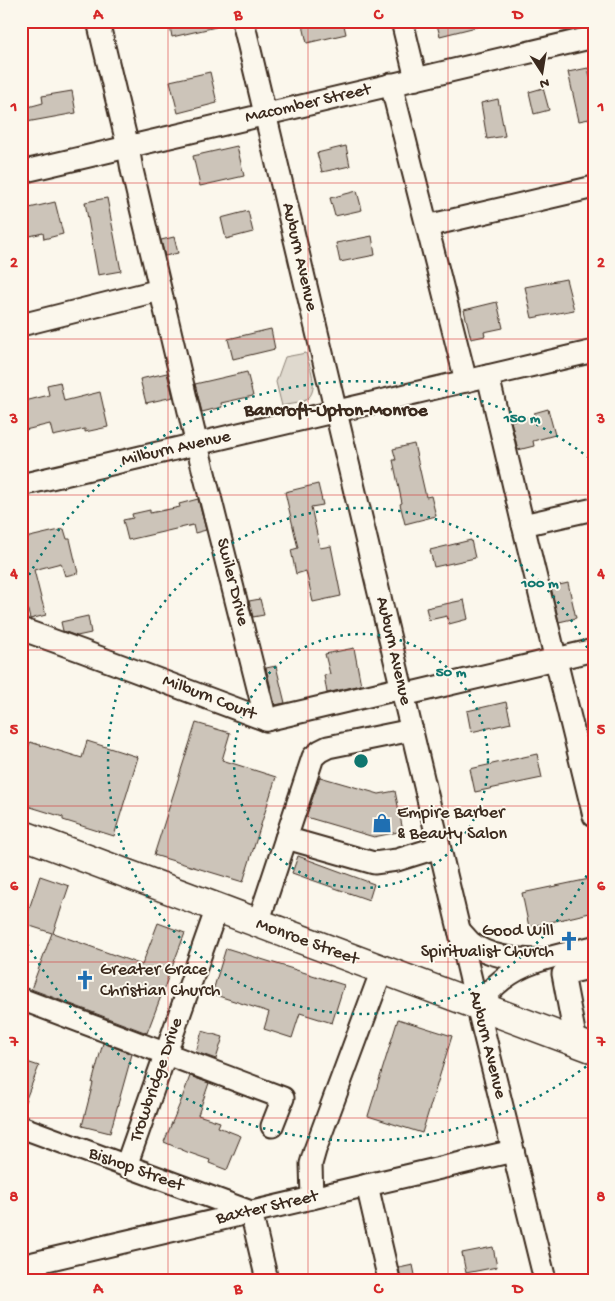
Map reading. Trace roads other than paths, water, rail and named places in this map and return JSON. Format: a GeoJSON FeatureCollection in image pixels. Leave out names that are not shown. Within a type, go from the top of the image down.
{"type":"FeatureCollection","features":[{"type":"Feature","properties":{"kind":"main road","name":"Monroe Street"},"geometry":{"type":"LineString","coordinates":[[21,834],[585,1045]]}},
{"type":"Feature","properties":{"kind":"street","name":"Swiler Drive"},"geometry":{"type":"LineString","coordinates":[[98,21],[197,445],[266,720]]}},
{"type":"Feature","properties":{"kind":"street","name":"Auburn Avenue"},"geometry":{"type":"LineString","coordinates":[[243,21],[459,930],[545,1280]]}},
{"type":"Feature","properties":{"kind":"street"},"geometry":{"type":"LineString","coordinates":[[402,21],[416,79]]}},
{"type":"Feature","properties":{"kind":"street","name":"Macomber Street"},"geometry":{"type":"LineString","coordinates":[[21,172],[594,36]]}},
{"type":"Feature","properties":{"kind":"street"},"geometry":{"type":"LineString","coordinates":[[391,84],[466,381]]}},
{"type":"Feature","properties":{"kind":"street"},"geometry":{"type":"LineString","coordinates":[[427,226],[594,187]]}},
{"type":"Feature","properties":{"kind":"street"},"geometry":{"type":"LineString","coordinates":[[21,326],[160,290]]}},
{"type":"Feature","properties":{"kind":"street","name":"Milburn Avenue"},"geometry":{"type":"LineString","coordinates":[[21,485],[594,351]]}},
{"type":"Feature","properties":{"kind":"street"},"geometry":{"type":"LineString","coordinates":[[488,376],[555,659],[591,793],[594,816]]}},
{"type":"Feature","properties":{"kind":"street"},"geometry":{"type":"LineString","coordinates":[[523,525],[594,509]]}},
{"type":"Feature","properties":{"kind":"street","name":"Milburn Court"},"geometry":{"type":"LineString","coordinates":[[21,629],[266,720],[594,650]]}},
{"type":"Feature","properties":{"kind":"street"},"geometry":{"type":"LineString","coordinates":[[258,923],[313,757],[328,747],[412,730]]}},
{"type":"Feature","properties":{"kind":"street"},"geometry":{"type":"LineString","coordinates":[[286,838],[374,864],[397,860],[439,846]]}},
{"type":"Feature","properties":{"kind":"street","name":"Trowbridge Drive"},"geometry":{"type":"LineString","coordinates":[[126,1166],[217,908]]}},
{"type":"Feature","properties":{"kind":"street"},"geometry":{"type":"LineString","coordinates":[[459,930],[471,943],[501,957],[538,960],[561,965],[594,967]]}},
{"type":"Feature","properties":{"kind":"street"},"geometry":{"type":"LineString","coordinates":[[561,965],[594,947]]}},
{"type":"Feature","properties":{"kind":"street"},"geometry":{"type":"LineString","coordinates":[[477,1005],[503,979],[538,960]]}},
{"type":"Feature","properties":{"kind":"street"},"geometry":{"type":"LineString","coordinates":[[561,965],[585,1045]]}},
{"type":"Feature","properties":{"kind":"street"},"geometry":{"type":"LineString","coordinates":[[312,1198],[311,1164],[315,1150],[382,970]]}},
{"type":"Feature","properties":{"kind":"street"},"geometry":{"type":"LineString","coordinates":[[21,999],[283,1098],[272,1126]]}},
{"type":"Feature","properties":{"kind":"street","name":"Bishop Street"},"geometry":{"type":"LineString","coordinates":[[21,1128],[251,1212]]}},
{"type":"Feature","properties":{"kind":"street","name":"Baxter Street"},"geometry":{"type":"LineString","coordinates":[[21,1266],[513,1151]]}},
{"type":"Feature","properties":{"kind":"street"},"geometry":{"type":"LineString","coordinates":[[366,1185],[390,1280]]}},
{"type":"Feature","properties":{"kind":"street"},"geometry":{"type":"LineString","coordinates":[[251,1212],[267,1280]]}},
{"type":"Feature","properties":{"kind":"place","name":"Empire Barber & Beauty Salon"},"geometry":{"type":"Point","coordinates":[382,823]}},
{"type":"Feature","properties":{"kind":"place","name":"Good Will Spiritualist Church"},"geometry":{"type":"Point","coordinates":[569,941]}},
{"type":"Feature","properties":{"kind":"place","name":"Greater Grace Christian Church"},"geometry":{"type":"Point","coordinates":[85,980]}},
{"type":"Feature","properties":{"kind":"district","name":"Bancroft-Upton-Monroe"},"geometry":{"type":"Point","coordinates":[336,411]}}]}
